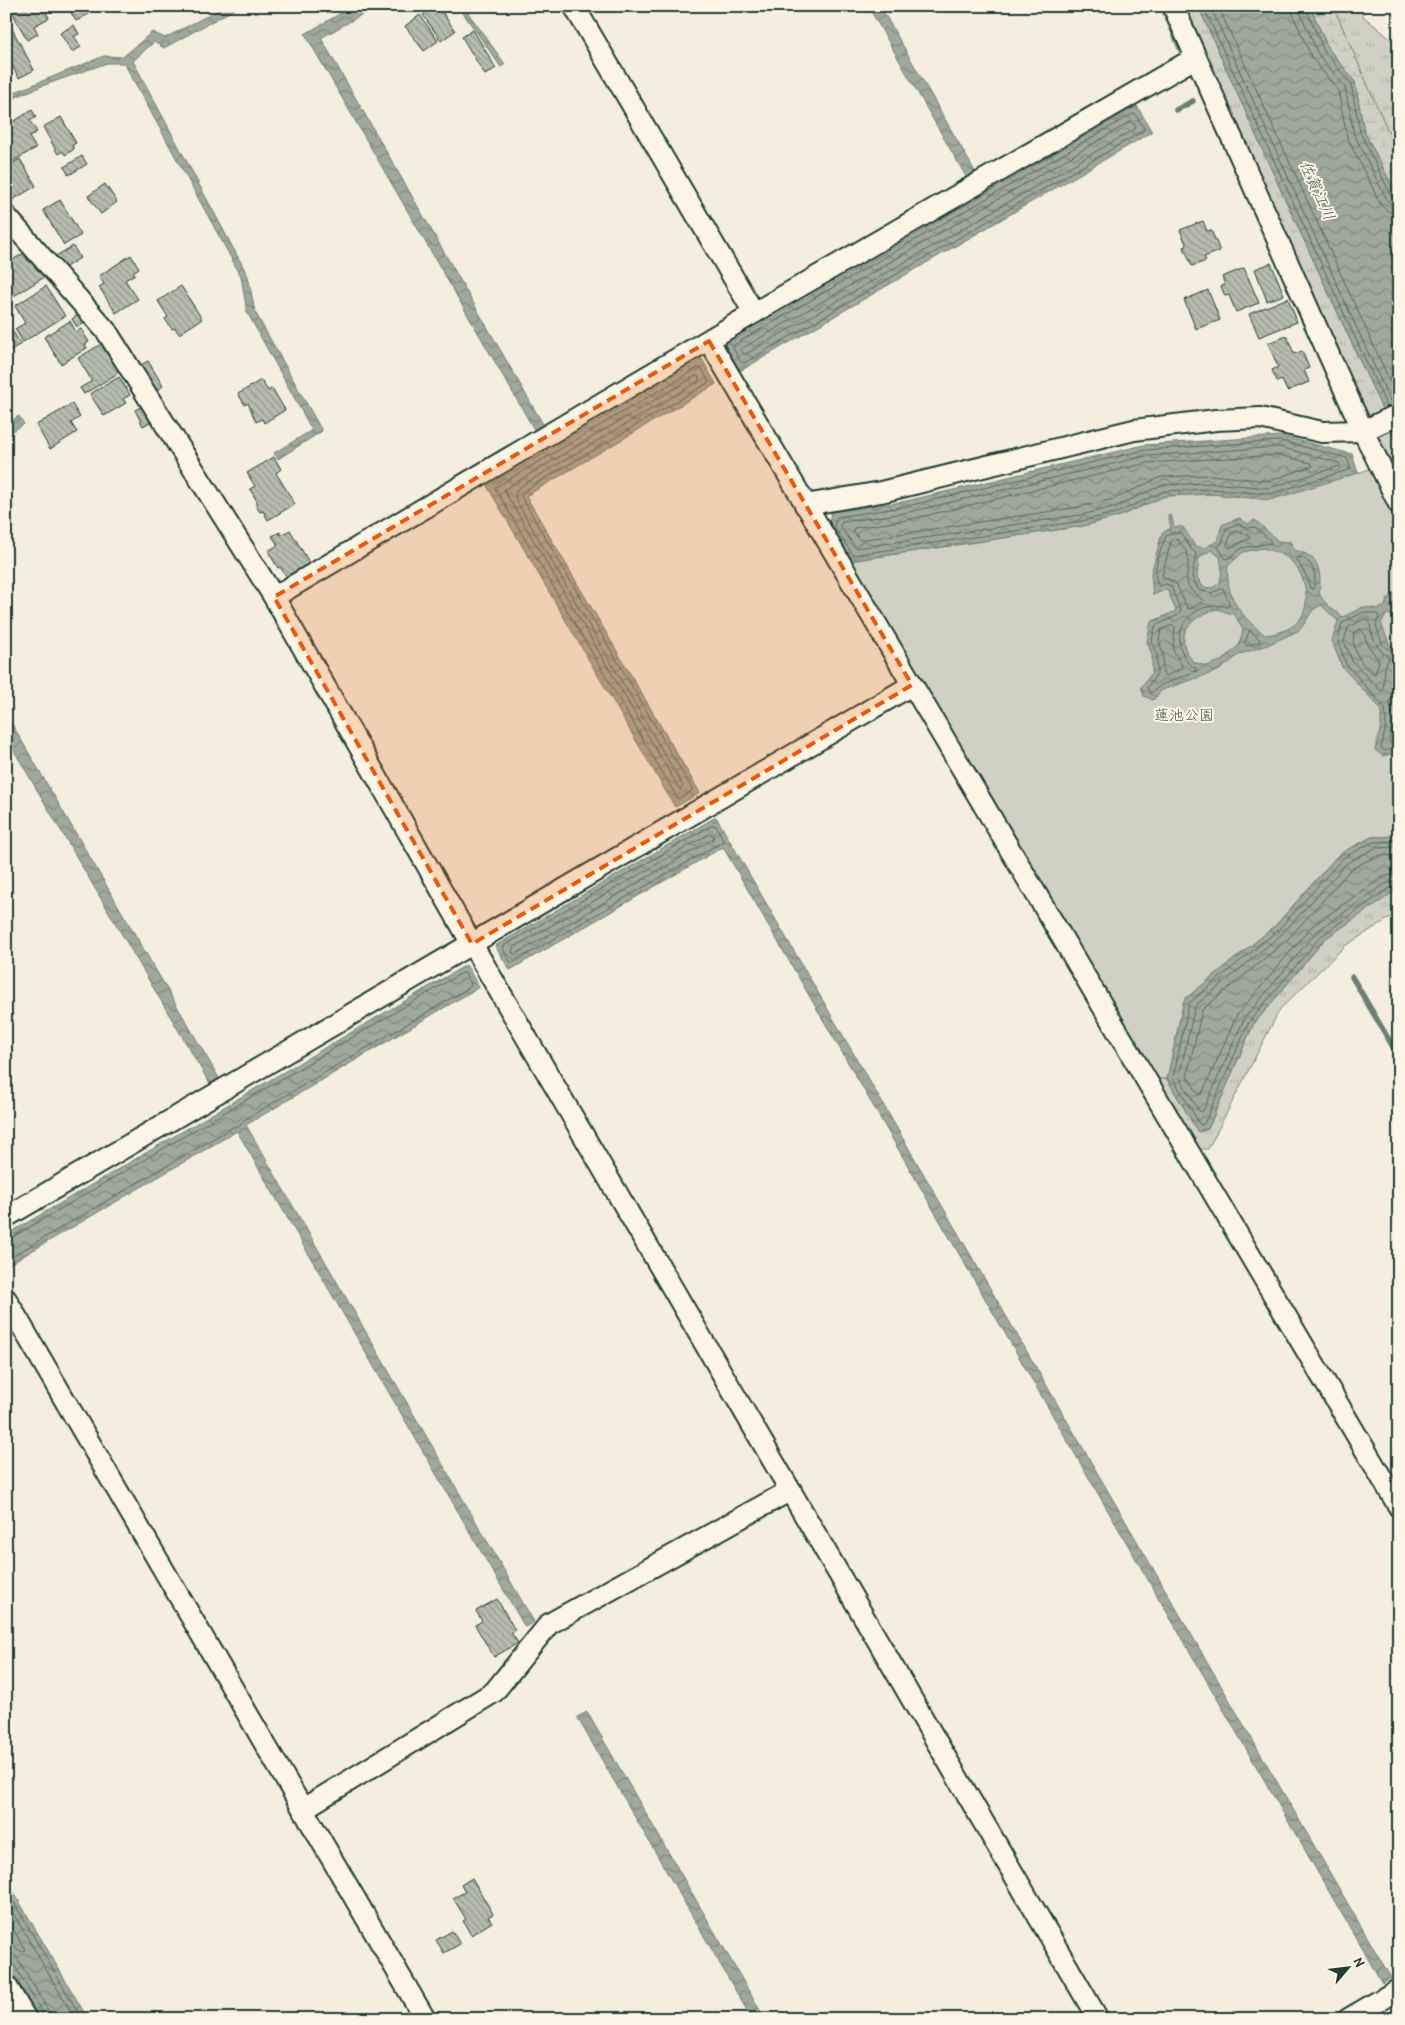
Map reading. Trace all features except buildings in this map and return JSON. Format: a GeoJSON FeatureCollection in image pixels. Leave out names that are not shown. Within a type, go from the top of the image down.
{"type":"FeatureCollection","features":[{"type":"Feature","properties":{"kind":"street"},"geometry":{"type":"LineString","coordinates":[[574,6],[754,314]]}},
{"type":"Feature","properties":{"kind":"street"},"geometry":{"type":"LineString","coordinates":[[1173,6],[1195,58],[1368,429],[1399,504]]}},
{"type":"Feature","properties":{"kind":"street"},"geometry":{"type":"LineString","coordinates":[[274,596],[1195,58]]}},
{"type":"Feature","properties":{"kind":"street"},"geometry":{"type":"LineString","coordinates":[[6,216],[107,332],[274,596],[472,944],[1098,2019]]}},
{"type":"Feature","properties":{"kind":"street"},"geometry":{"type":"LineString","coordinates":[[709,341],[1399,1506]]}},
{"type":"Feature","properties":{"kind":"street"},"geometry":{"type":"LineString","coordinates":[[805,505],[881,492],[1134,430],[1216,420],[1260,418],[1322,432],[1368,429],[1399,414]]}},
{"type":"Feature","properties":{"kind":"street"},"geometry":{"type":"LineString","coordinates":[[6,1217],[912,685]]}},
{"type":"Feature","properties":{"kind":"street"},"geometry":{"type":"LineString","coordinates":[[6,1299],[425,2019]]}},
{"type":"Feature","properties":{"kind":"street"},"geometry":{"type":"LineString","coordinates":[[303,1809],[494,1692],[549,1624],[791,1490]]}},
{"type":"Feature","properties":{"kind":"street"},"geometry":{"type":"LineString","coordinates":[[6,1985],[26,2019]]}},
{"type":"Feature","properties":{"kind":"street"},"geometry":{"type":"LineString","coordinates":[[1348,2019],[1399,1989]]}},
{"type":"Feature","properties":{"kind":"highlighted area"},"geometry":{"type":"Polygon","coordinates":[[[709,341],[912,685],[472,944],[274,597],[709,341]]]}},
{"type":"Feature","properties":{"kind":"green space"},"geometry":{"type":"Polygon","coordinates":[[[1160,6],[1198,6],[1399,449],[1399,488],[1201,55],[1179,52],[1160,6]]]}},
{"type":"Feature","properties":{"kind":"green space"},"geometry":{"type":"Polygon","coordinates":[[[1310,6],[1333,6],[1399,156],[1399,199],[1364,131],[1355,82],[1328,48],[1310,6]]]}},
{"type":"Feature","properties":{"kind":"green space"},"geometry":{"type":"Polygon","coordinates":[[[1333,6],[1358,6],[1363,16],[1399,46],[1399,156],[1333,6]]]}},
{"type":"Feature","properties":{"kind":"green space","name":"蓮池公園"},"geometry":{"type":"Polygon","coordinates":[[[1375,467],[1399,515],[1399,836],[1372,837],[1339,854],[1275,926],[1184,1000],[1167,1079],[1157,1079],[849,561],[1083,526],[1120,516],[1165,496],[1211,494],[1358,473],[1375,467]]]}},
{"type":"Feature","properties":{"kind":"green space"},"geometry":{"type":"Polygon","coordinates":[[[1399,890],[1399,912],[1345,946],[1280,1009],[1208,1149],[1198,1149],[1157,1079],[1167,1079],[1198,1132],[1208,1129],[1253,1025],[1325,939],[1391,893],[1399,890]]]}},
{"type":"Feature","properties":{"kind":"water"},"geometry":{"type":"Polygon","coordinates":[[[226,6],[240,6],[164,48],[154,42],[133,61],[248,276],[255,312],[322,431],[278,459],[274,453],[312,430],[247,312],[241,276],[124,63],[107,63],[42,86],[18,96],[6,104],[6,97],[15,92],[104,56],[123,57],[152,32],[165,38],[226,6]]]}},
{"type":"Feature","properties":{"kind":"water"},"geometry":{"type":"Polygon","coordinates":[[[353,6],[377,6],[321,38],[544,426],[535,431],[305,34],[353,6]]]}},
{"type":"Feature","properties":{"kind":"water"},"geometry":{"type":"Polygon","coordinates":[[[458,6],[463,6],[505,64],[501,67],[458,6]]]}},
{"type":"Feature","properties":{"kind":"water"},"geometry":{"type":"Polygon","coordinates":[[[868,6],[880,6],[977,175],[968,180],[868,6]]]}},
{"type":"Feature","properties":{"kind":"water","name":"佐賀江川"},"geometry":{"type":"Polygon","coordinates":[[[1198,6],[1310,6],[1328,48],[1355,82],[1364,131],[1399,199],[1399,449],[1379,402],[1198,6]]]}},
{"type":"Feature","properties":{"kind":"water"},"geometry":{"type":"Polygon","coordinates":[[[1137,106],[1152,132],[740,371],[725,345],[1137,106]]]}},
{"type":"Feature","properties":{"kind":"water"},"geometry":{"type":"Polygon","coordinates":[[[702,359],[716,384],[526,496],[700,793],[675,807],[487,486],[702,359]]]}},
{"type":"Feature","properties":{"kind":"water"},"geometry":{"type":"Polygon","coordinates":[[[19,416],[24,424],[6,435],[6,424],[19,416]]]}},
{"type":"Feature","properties":{"kind":"water"},"geometry":{"type":"Polygon","coordinates":[[[1281,436],[1352,454],[1358,473],[1270,500],[1211,494],[1165,496],[1120,516],[1083,526],[849,561],[828,528],[831,512],[902,502],[1144,445],[1281,436]]]}},
{"type":"Feature","properties":{"kind":"water"},"geometry":{"type":"Polygon","coordinates":[[[1171,515],[1174,527],[1183,527],[1195,546],[1204,548],[1217,541],[1222,525],[1239,518],[1248,524],[1255,520],[1278,541],[1291,542],[1294,550],[1311,557],[1319,570],[1319,592],[1322,599],[1343,617],[1363,607],[1378,609],[1385,606],[1387,600],[1399,589],[1399,618],[1387,614],[1381,623],[1390,646],[1399,646],[1394,685],[1399,690],[1399,752],[1383,756],[1375,750],[1381,726],[1381,709],[1342,667],[1332,641],[1338,621],[1321,605],[1313,610],[1300,630],[1265,646],[1240,654],[1218,671],[1162,690],[1153,700],[1144,696],[1141,687],[1152,673],[1152,655],[1147,642],[1151,622],[1176,611],[1167,589],[1153,595],[1151,574],[1162,533],[1171,528],[1168,516],[1171,515]],[[1263,548],[1243,552],[1228,566],[1229,588],[1236,605],[1249,621],[1265,635],[1280,632],[1294,625],[1300,619],[1306,603],[1304,584],[1297,567],[1285,556],[1263,548]],[[1211,550],[1199,558],[1197,577],[1203,587],[1212,588],[1220,583],[1222,570],[1220,557],[1211,550]],[[1217,609],[1204,614],[1188,627],[1184,640],[1186,650],[1193,662],[1207,666],[1223,660],[1239,645],[1243,630],[1235,615],[1217,609]]]}},
{"type":"Feature","properties":{"kind":"water"},"geometry":{"type":"Polygon","coordinates":[[[6,714],[219,1078],[210,1084],[6,737],[6,714]]]}},
{"type":"Feature","properties":{"kind":"water"},"geometry":{"type":"Polygon","coordinates":[[[716,817],[1391,1978],[1382,1983],[723,847],[510,970],[495,946],[716,817]]]}},
{"type":"Feature","properties":{"kind":"water"},"geometry":{"type":"Polygon","coordinates":[[[1399,836],[1399,890],[1325,939],[1253,1025],[1208,1129],[1198,1132],[1167,1079],[1184,1000],[1275,926],[1339,854],[1372,837],[1399,836]]]}},
{"type":"Feature","properties":{"kind":"water"},"geometry":{"type":"Polygon","coordinates":[[[466,965],[479,987],[246,1125],[534,1622],[525,1627],[237,1131],[6,1266],[6,1235],[466,965]]]}},
{"type":"Feature","properties":{"kind":"water"},"geometry":{"type":"Polygon","coordinates":[[[587,1712],[765,2019],[752,2019],[577,1717],[587,1712]]]}},
{"type":"Feature","properties":{"kind":"water"},"geometry":{"type":"Polygon","coordinates":[[[6,1879],[88,2019],[40,2019],[6,1961],[6,1879]]]}},
{"type":"Feature","properties":{"kind":"waterway"},"geometry":{"type":"LineString","coordinates":[[1176,110],[1193,101]]}},
{"type":"Feature","properties":{"kind":"waterway"},"geometry":{"type":"LineString","coordinates":[[1352,977],[1399,1057]]}}]}
